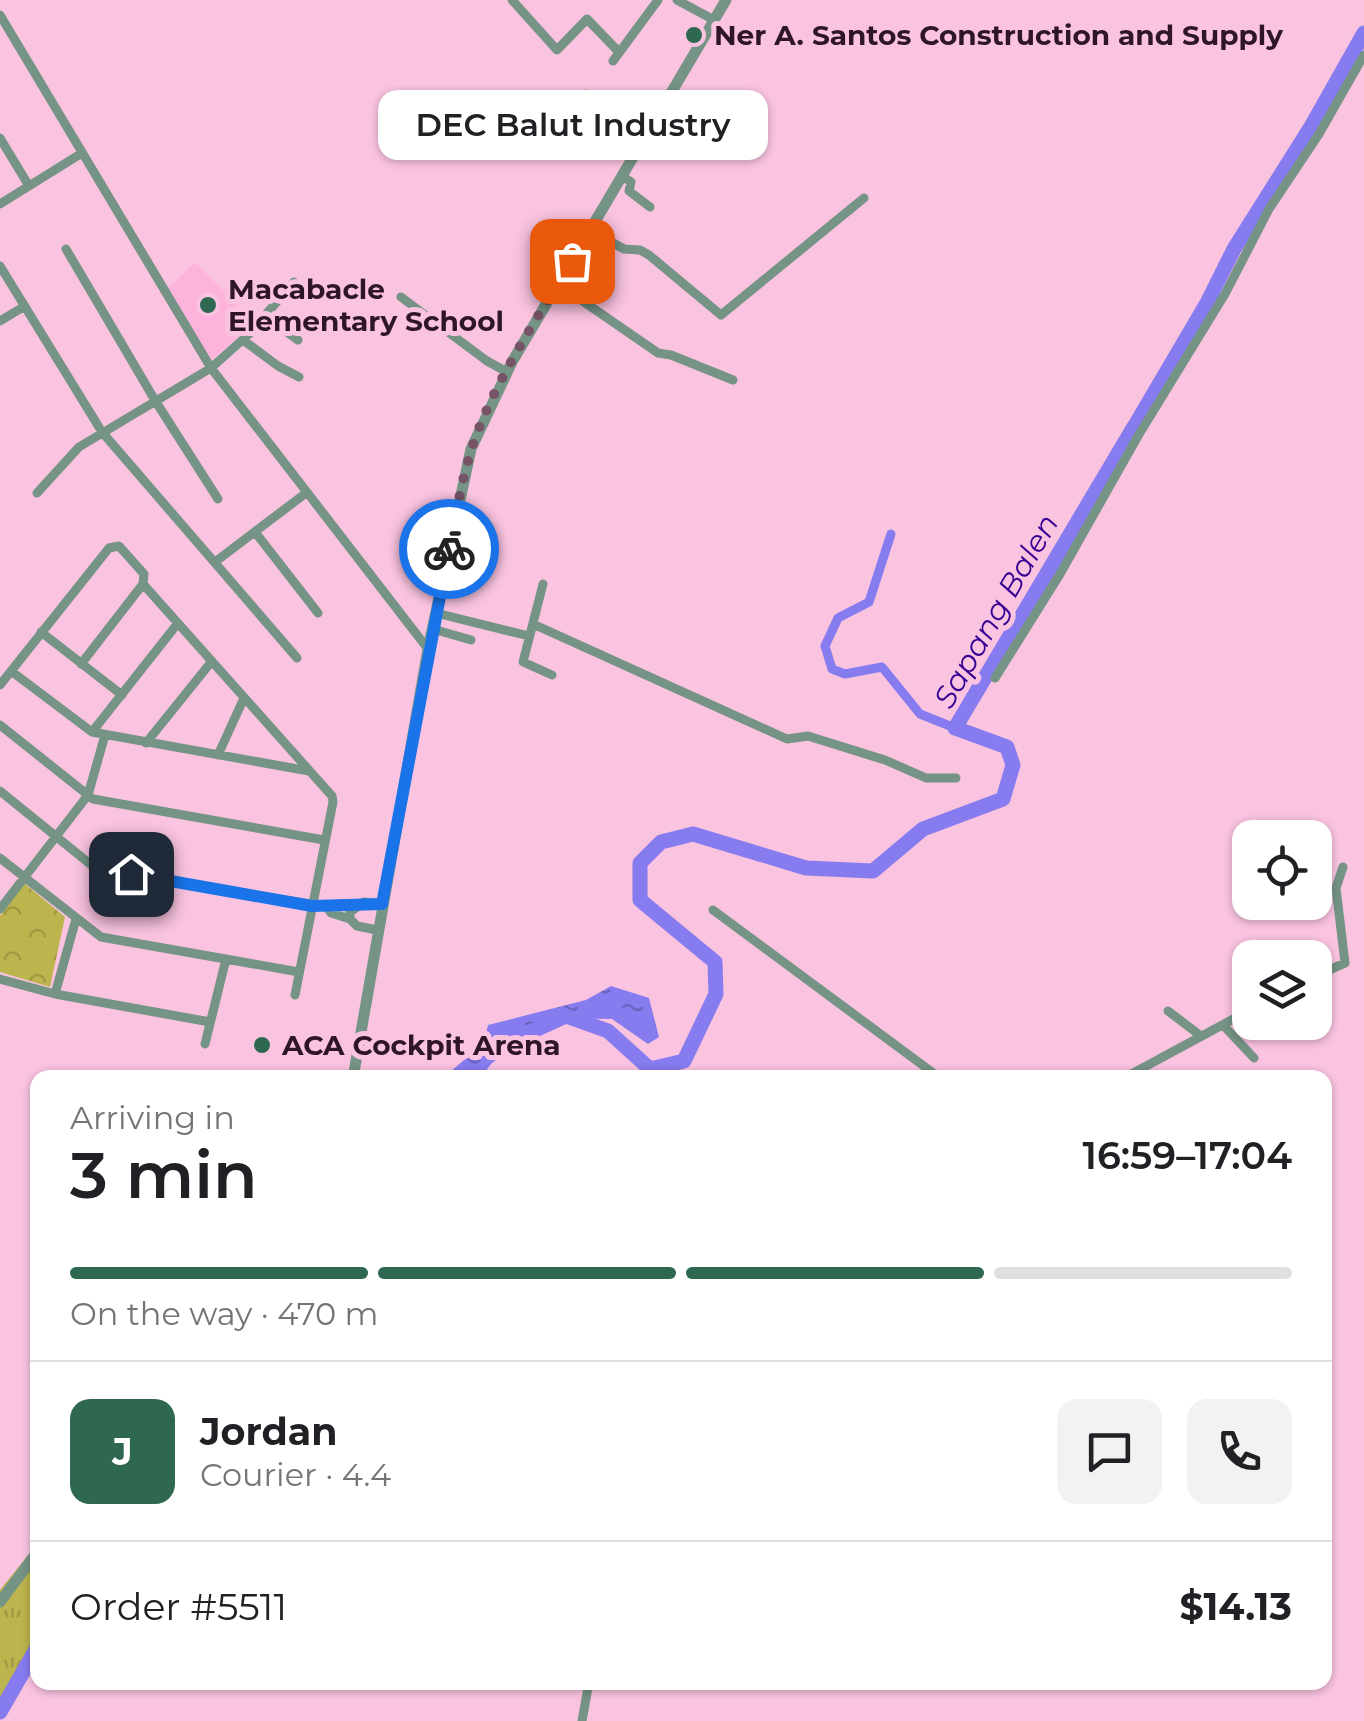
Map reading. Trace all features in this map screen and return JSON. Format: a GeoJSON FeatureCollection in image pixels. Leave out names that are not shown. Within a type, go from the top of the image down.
{"type":"FeatureCollection","features":[{"type":"Feature","properties":{"kind":"street"},"geometry":{"type":"LineString","coordinates":[[512,0],[557,50],[587,19],[616,56],[658,0]]}},
{"type":"Feature","properties":{"kind":"street"},"geometry":{"type":"LineString","coordinates":[[677,0],[714,20]]}},
{"type":"Feature","properties":{"kind":"street"},"geometry":{"type":"LineString","coordinates":[[354,1070],[428,648],[471,450],[507,372],[726,0]]}},
{"type":"Feature","properties":{"kind":"street"},"geometry":{"type":"LineString","coordinates":[[0,15],[211,368],[428,648]]}},
{"type":"Feature","properties":{"kind":"street"},"geometry":{"type":"LineString","coordinates":[[994,678],[1060,574],[1225,294],[1269,209],[1319,134],[1364,54]]}},
{"type":"Feature","properties":{"kind":"street"},"geometry":{"type":"LineString","coordinates":[[586,94],[649,129]]}},
{"type":"Feature","properties":{"kind":"street"},"geometry":{"type":"LineString","coordinates":[[0,138],[29,186]]}},
{"type":"Feature","properties":{"kind":"street"},"geometry":{"type":"LineString","coordinates":[[0,204],[82,153]]}},
{"type":"Feature","properties":{"kind":"street"},"geometry":{"type":"LineString","coordinates":[[622,176],[631,182],[628,191],[650,207]]}},
{"type":"Feature","properties":{"kind":"street"},"geometry":{"type":"LineString","coordinates":[[564,226],[649,255],[722,315],[864,198]]}},
{"type":"Feature","properties":{"kind":"street"},"geometry":{"type":"LineString","coordinates":[[66,249],[218,499]]}},
{"type":"Feature","properties":{"kind":"street"},"geometry":{"type":"LineString","coordinates":[[0,266],[102,432],[297,658]]}},
{"type":"Feature","properties":{"kind":"street"},"geometry":{"type":"LineString","coordinates":[[37,492],[78,447],[211,368],[244,340],[294,282]]}},
{"type":"Feature","properties":{"kind":"street"},"geometry":{"type":"LineString","coordinates":[[558,284],[658,354],[672,355],[733,380]]}},
{"type":"Feature","properties":{"kind":"street"},"geometry":{"type":"LineString","coordinates":[[401,297],[486,361],[507,372]]}},
{"type":"Feature","properties":{"kind":"street"},"geometry":{"type":"LineString","coordinates":[[0,321],[25,306]]}},
{"type":"Feature","properties":{"kind":"street"},"geometry":{"type":"LineString","coordinates":[[265,316],[298,340]]}},
{"type":"Feature","properties":{"kind":"street"},"geometry":{"type":"LineString","coordinates":[[244,340],[298,377]]}},
{"type":"Feature","properties":{"kind":"street"},"geometry":{"type":"LineString","coordinates":[[215,562],[306,494]]}},
{"type":"Feature","properties":{"kind":"street"},"geometry":{"type":"LineString","coordinates":[[254,532],[318,613]]}},
{"type":"Feature","properties":{"kind":"street"},"geometry":{"type":"LineString","coordinates":[[0,685],[114,545],[120,546],[144,574],[143,584],[82,664]]}},
{"type":"Feature","properties":{"kind":"street"},"geometry":{"type":"LineString","coordinates":[[143,584],[328,790],[334,802],[295,995]]}},
{"type":"Feature","properties":{"kind":"street"},"geometry":{"type":"LineString","coordinates":[[542,584],[523,662],[552,675]]}},
{"type":"Feature","properties":{"kind":"street"},"geometry":{"type":"LineString","coordinates":[[436,612],[530,636]]}},
{"type":"Feature","properties":{"kind":"street"},"geometry":{"type":"LineString","coordinates":[[92,732],[178,624]]}},
{"type":"Feature","properties":{"kind":"street"},"geometry":{"type":"LineString","coordinates":[[533,624],[787,739],[808,736],[885,760],[926,778],[956,778]]}},
{"type":"Feature","properties":{"kind":"street"},"geometry":{"type":"LineString","coordinates":[[433,629],[471,640]]}},
{"type":"Feature","properties":{"kind":"street"},"geometry":{"type":"LineString","coordinates":[[41,632],[122,695]]}},
{"type":"Feature","properties":{"kind":"street"},"geometry":{"type":"LineString","coordinates":[[146,743],[212,661]]}},
{"type":"Feature","properties":{"kind":"street"},"geometry":{"type":"LineString","coordinates":[[11,671],[92,732],[309,771]]}},
{"type":"Feature","properties":{"kind":"street"},"geometry":{"type":"LineString","coordinates":[[218,755],[244,698]]}},
{"type":"Feature","properties":{"kind":"street"},"geometry":{"type":"LineString","coordinates":[[0,725],[99,800],[324,840]]}},
{"type":"Feature","properties":{"kind":"street"},"geometry":{"type":"LineString","coordinates":[[0,908],[88,795],[106,735]]}},
{"type":"Feature","properties":{"kind":"street"},"geometry":{"type":"LineString","coordinates":[[0,792],[95,868],[312,906],[382,904]]}},
{"type":"Feature","properties":{"kind":"street"},"geometry":{"type":"LineString","coordinates":[[0,858],[101,937],[299,972]]}},
{"type":"Feature","properties":{"kind":"street"},"geometry":{"type":"LineString","coordinates":[[1332,969],[1345,964],[1336,888],[1343,867]]}},
{"type":"Feature","properties":{"kind":"street"},"geometry":{"type":"LineString","coordinates":[[350,919],[355,906]]}},
{"type":"Feature","properties":{"kind":"street"},"geometry":{"type":"LineString","coordinates":[[327,907],[331,913],[358,926],[377,930]]}},
{"type":"Feature","properties":{"kind":"street"},"geometry":{"type":"LineString","coordinates":[[712,910],[929,1070]]}},
{"type":"Feature","properties":{"kind":"street"},"geometry":{"type":"LineString","coordinates":[[55,994],[76,919]]}},
{"type":"Feature","properties":{"kind":"street"},"geometry":{"type":"LineString","coordinates":[[205,1044],[226,959]]}},
{"type":"Feature","properties":{"kind":"street"},"geometry":{"type":"LineString","coordinates":[[0,978],[23,988],[210,1022]]}},
{"type":"Feature","properties":{"kind":"street"},"geometry":{"type":"LineString","coordinates":[[1168,1011],[1201,1036]]}},
{"type":"Feature","properties":{"kind":"street"},"geometry":{"type":"LineString","coordinates":[[1139,1070],[1232,1019]]}},
{"type":"Feature","properties":{"kind":"street"},"geometry":{"type":"LineString","coordinates":[[1223,1024],[1254,1058]]}},
{"type":"Feature","properties":{"kind":"street"},"geometry":{"type":"LineString","coordinates":[[0,1602],[30,1562]]}},
{"type":"Feature","properties":{"kind":"street"},"geometry":{"type":"LineString","coordinates":[[582,1721],[587,1690]]}},
{"type":"Feature","properties":{"kind":"shaded area","name":"Macabacle Elementary School"},"geometry":{"type":"Polygon","coordinates":[[[195,262],[254,322],[211,361],[168,289],[195,262]]]}},
{"type":"Feature","properties":{"kind":"green space"},"geometry":{"type":"Polygon","coordinates":[[[24,883],[65,917],[50,987],[0,972],[0,916],[24,883]]]}},
{"type":"Feature","properties":{"kind":"green space"},"geometry":{"type":"Polygon","coordinates":[[[30,1553],[30,1662],[0,1699],[0,1590],[30,1553]]]}},
{"type":"Feature","properties":{"kind":"water"},"geometry":{"type":"Polygon","coordinates":[[[611,986],[649,998],[659,1037],[648,1044],[612,1019],[552,1018],[486,1070],[452,1070],[484,1043],[488,1025],[586,1000],[611,986]]]}},
{"type":"Feature","properties":{"kind":"waterway","name":"Sapang Balen"},"geometry":{"type":"LineString","coordinates":[[1137,422],[1234,249],[1364,33]]}},
{"type":"Feature","properties":{"kind":"waterway","name":"Sapang Balen"},"geometry":{"type":"LineString","coordinates":[[520,1037],[566,1016],[608,1031],[650,1069],[684,1061],[716,994],[715,962],[640,900],[640,863],[661,842],[693,834],[806,868],[873,871],[923,829],[1003,799],[1013,765],[1007,747],[955,728],[1135,425]]}},
{"type":"Feature","properties":{"kind":"waterway"},"geometry":{"type":"LineString","coordinates":[[891,534],[869,602],[838,618],[825,646],[832,669],[845,674],[882,667],[920,714],[955,728]]}},
{"type":"Feature","properties":{"kind":"waterway","name":"Sapang Balen"},"geometry":{"type":"LineString","coordinates":[[0,1712],[30,1660]]}},
{"type":"Feature","properties":{"kind":"way so far"},"geometry":{"type":"LineString","coordinates":[[449,549],[466,469],[480,426],[512,362],[572,261]]}},
{"type":"Feature","properties":{"kind":"place","name":"Ner A. Santos Construction and Supply"},"geometry":{"type":"Point","coordinates":[694,35]}},
{"type":"Feature","properties":{"kind":"place","name":"DEC Balut Industry"},"geometry":{"type":"Point","coordinates":[572,261]}},
{"type":"Feature","properties":{"kind":"place","name":"Macabacle Elementary School"},"geometry":{"type":"Point","coordinates":[208,305]}},
{"type":"Feature","properties":{"kind":"place","name":"ACA Cockpit Arena"},"geometry":{"type":"Point","coordinates":[262,1045]}},
{"type":"Feature","properties":{"kind":"route"},"geometry":{"type":"LineString","coordinates":[[131,874],[312,906],[382,904],[449,549]]}}]}
